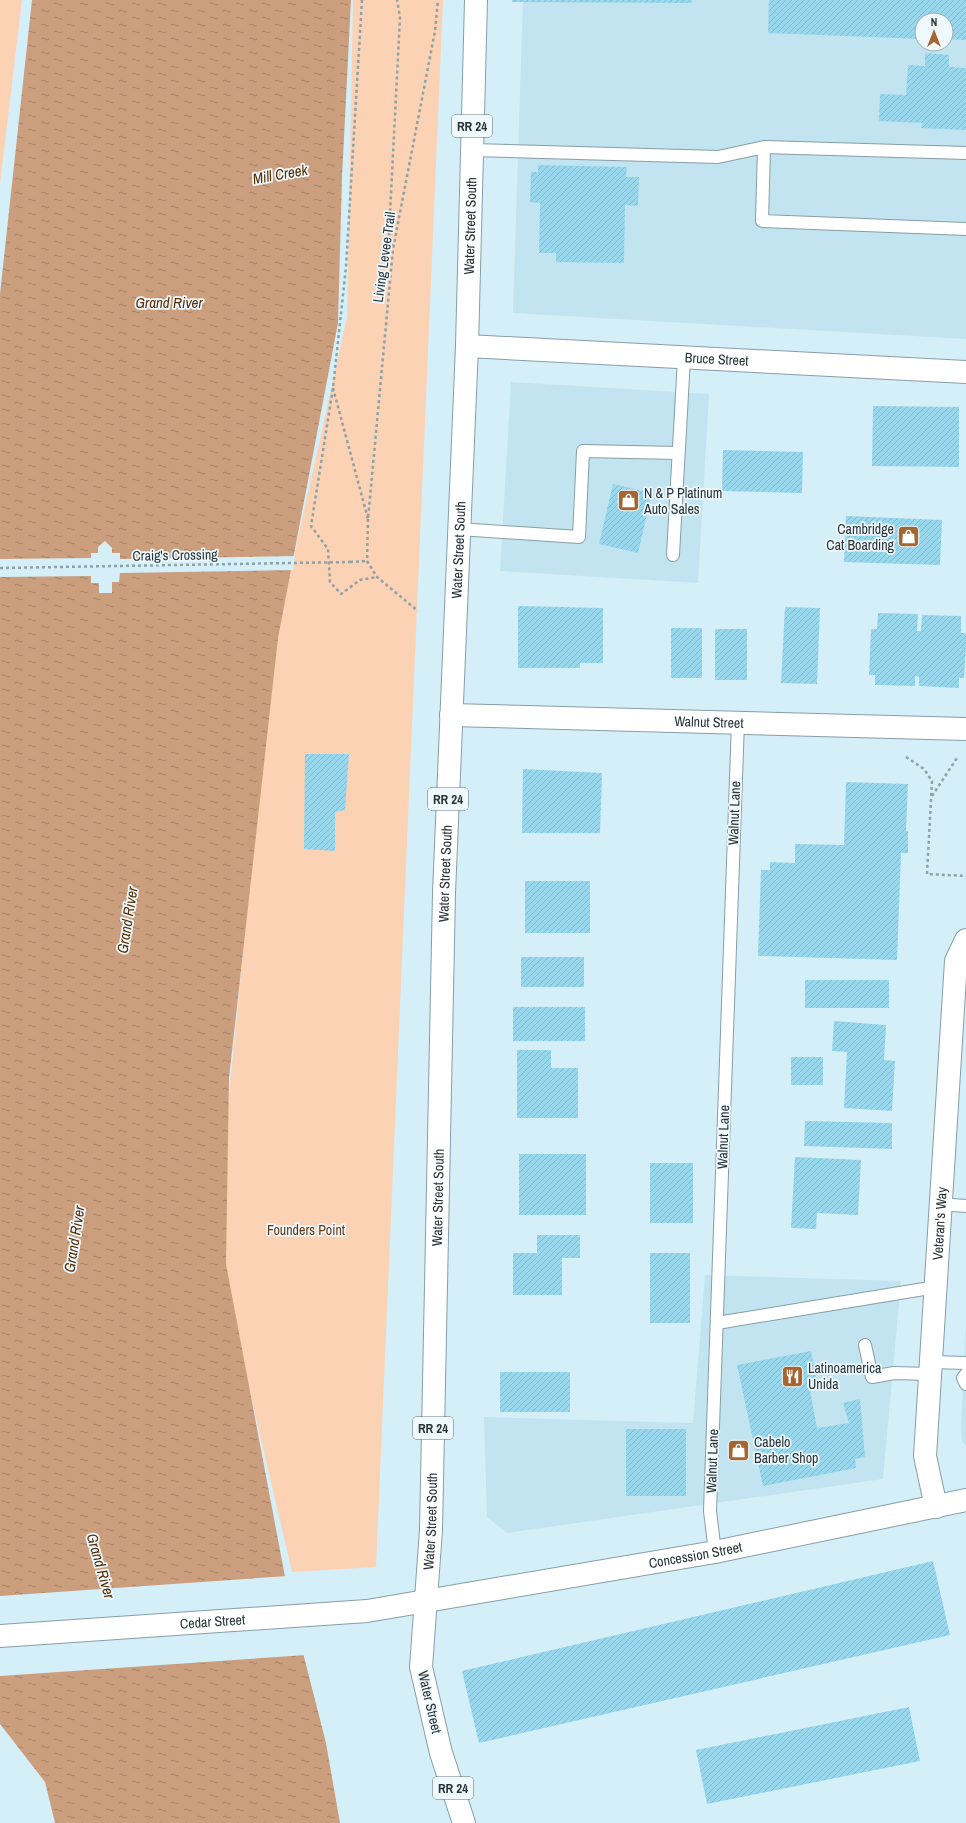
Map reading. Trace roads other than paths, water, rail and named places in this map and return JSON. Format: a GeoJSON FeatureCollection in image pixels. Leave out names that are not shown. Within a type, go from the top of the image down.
{"type":"FeatureCollection","features":[{"type":"Feature","properties":{"kind":"main road","name":"Water Street South"},"geometry":{"type":"LineString","coordinates":[[424,1602],[430,1530],[444,893],[467,346],[476,0]]}},
{"type":"Feature","properties":{"kind":"main road","name":"Bruce Street"},"geometry":{"type":"LineString","coordinates":[[467,346],[966,372]]}},
{"type":"Feature","properties":{"kind":"main road","name":"Walnut Street"},"geometry":{"type":"LineString","coordinates":[[451,715],[966,728]]}},
{"type":"Feature","properties":{"kind":"main road","name":"Veteran's Way"},"geometry":{"type":"LineString","coordinates":[[936,1507],[925,1456],[940,1204],[960,1007],[956,961],[966,940]]}},
{"type":"Feature","properties":{"kind":"main road","name":"Concession Street"},"geometry":{"type":"LineString","coordinates":[[424,1602],[715,1552],[966,1500]]}},
{"type":"Feature","properties":{"kind":"main road","name":"Cedar Street"},"geometry":{"type":"LineString","coordinates":[[0,1636],[367,1611],[424,1602]]}},
{"type":"Feature","properties":{"kind":"main road","name":"Water Street"},"geometry":{"type":"LineString","coordinates":[[424,1602],[421,1667],[441,1753],[464,1823]]}},
{"type":"Feature","properties":{"kind":"lane"},"geometry":{"type":"LineString","coordinates":[[472,150],[718,157],[764,147],[966,153]]}},
{"type":"Feature","properties":{"kind":"lane"},"geometry":{"type":"LineString","coordinates":[[764,147],[762,221],[966,229]]}},
{"type":"Feature","properties":{"kind":"lane"},"geometry":{"type":"LineString","coordinates":[[673,555],[684,358]]}},
{"type":"Feature","properties":{"kind":"lane"},"geometry":{"type":"LineString","coordinates":[[459,529],[579,537],[583,451],[678,453]]}},
{"type":"Feature","properties":{"kind":"lane","name":"Walnut Lane"},"geometry":{"type":"LineString","coordinates":[[715,1552],[710,1511],[738,722]]}},
{"type":"Feature","properties":{"kind":"lane"},"geometry":{"type":"LineString","coordinates":[[940,1204],[966,1206]]}},
{"type":"Feature","properties":{"kind":"lane"},"geometry":{"type":"LineString","coordinates":[[717,1324],[936,1287]]}},
{"type":"Feature","properties":{"kind":"lane"},"geometry":{"type":"LineString","coordinates":[[865,1345],[872,1377],[966,1363]]}},
{"type":"Feature","properties":{"kind":"lane"},"geometry":{"type":"LineString","coordinates":[[966,1374],[963,1378],[966,1384]]}},
{"type":"Feature","properties":{"kind":"water","name":"Grand River"},"geometry":{"type":"Polygon","coordinates":[[[32,0],[351,0],[342,177],[338,323],[278,638],[229,1078],[226,1264],[289,1598],[326,1743],[340,1823],[55,1823],[45,1782],[0,1724],[0,294],[32,0]],[[105,541],[98,547],[99,593],[112,593],[112,548],[105,541]]]}},
{"type":"Feature","properties":{"kind":"place","name":"N & P Platinum Auto Sales"},"geometry":{"type":"Point","coordinates":[629,501]}},
{"type":"Feature","properties":{"kind":"place","name":"Cambridge Cat Boarding"},"geometry":{"type":"Point","coordinates":[909,537]}},
{"type":"Feature","properties":{"kind":"place","name":"Latinoamerica Unida"},"geometry":{"type":"Point","coordinates":[792,1376]}},
{"type":"Feature","properties":{"kind":"place","name":"Cabelo Barber Shop"},"geometry":{"type":"Point","coordinates":[739,1450]}},
{"type":"Feature","properties":{"kind":"water label","name":"Mill Creek"},"geometry":{"type":"Point","coordinates":[280,174]}},
{"type":"Feature","properties":{"kind":"park label","name":"Founders Point"},"geometry":{"type":"Point","coordinates":[306,1230]}}]}
